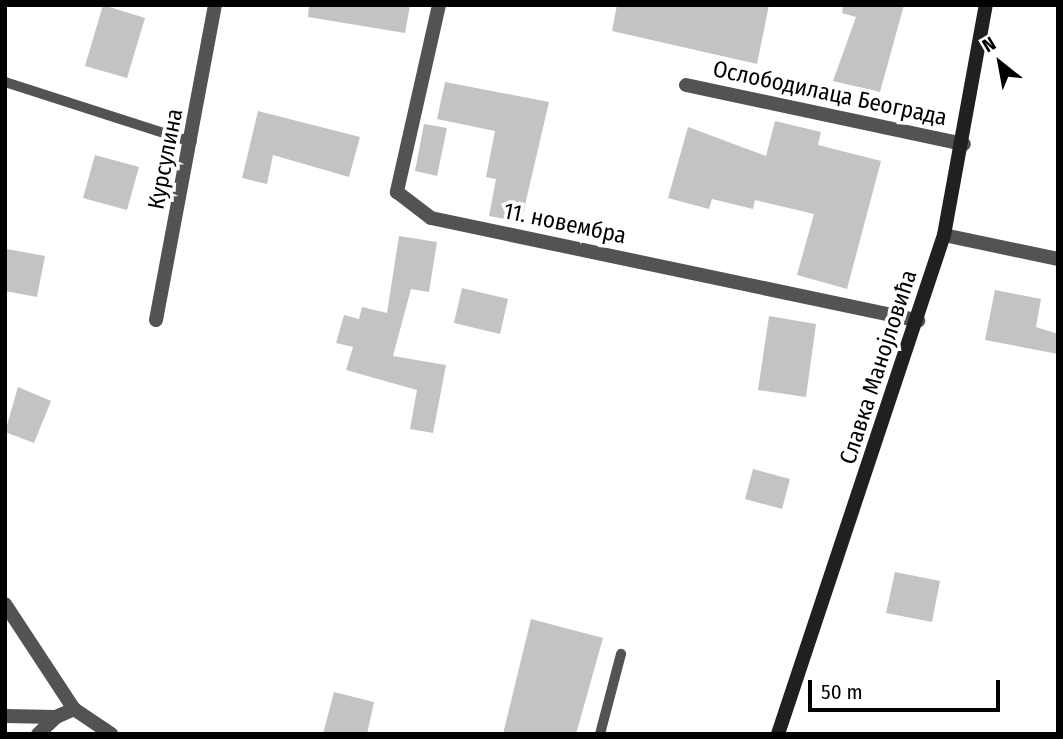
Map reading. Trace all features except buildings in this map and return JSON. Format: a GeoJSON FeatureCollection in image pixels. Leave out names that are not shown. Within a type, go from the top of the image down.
{"type":"FeatureCollection","features":[{"type":"Feature","properties":{"kind":"main road","name":"Славка Манојловића"},"geometry":{"type":"LineString","coordinates":[[778,734],[919,321],[964,144],[986,5]]}},
{"type":"Feature","properties":{"kind":"street","name":"Курсулина"},"geometry":{"type":"LineString","coordinates":[[156,320],[192,142],[215,5]]}},
{"type":"Feature","properties":{"kind":"street","name":"11. новембра"},"geometry":{"type":"LineString","coordinates":[[439,5],[397,192],[431,218],[919,321]]}},
{"type":"Feature","properties":{"kind":"street","name":"Ослободилаца Београда"},"geometry":{"type":"LineString","coordinates":[[686,85],[964,144]]}},
{"type":"Feature","properties":{"kind":"street"},"geometry":{"type":"LineString","coordinates":[[943,235],[1058,259]]}},
{"type":"Feature","properties":{"kind":"street"},"geometry":{"type":"LineString","coordinates":[[5,604],[74,709],[111,734]]}},
{"type":"Feature","properties":{"kind":"street"},"geometry":{"type":"LineString","coordinates":[[38,734],[56,717],[74,709]]}},
{"type":"Feature","properties":{"kind":"street"},"geometry":{"type":"LineString","coordinates":[[5,716],[56,717]]}},
{"type":"Feature","properties":{"kind":"lane"},"geometry":{"type":"LineString","coordinates":[[5,82],[192,142]]}},
{"type":"Feature","properties":{"kind":"lane"},"geometry":{"type":"LineString","coordinates":[[600,734],[621,654]]}}]}
